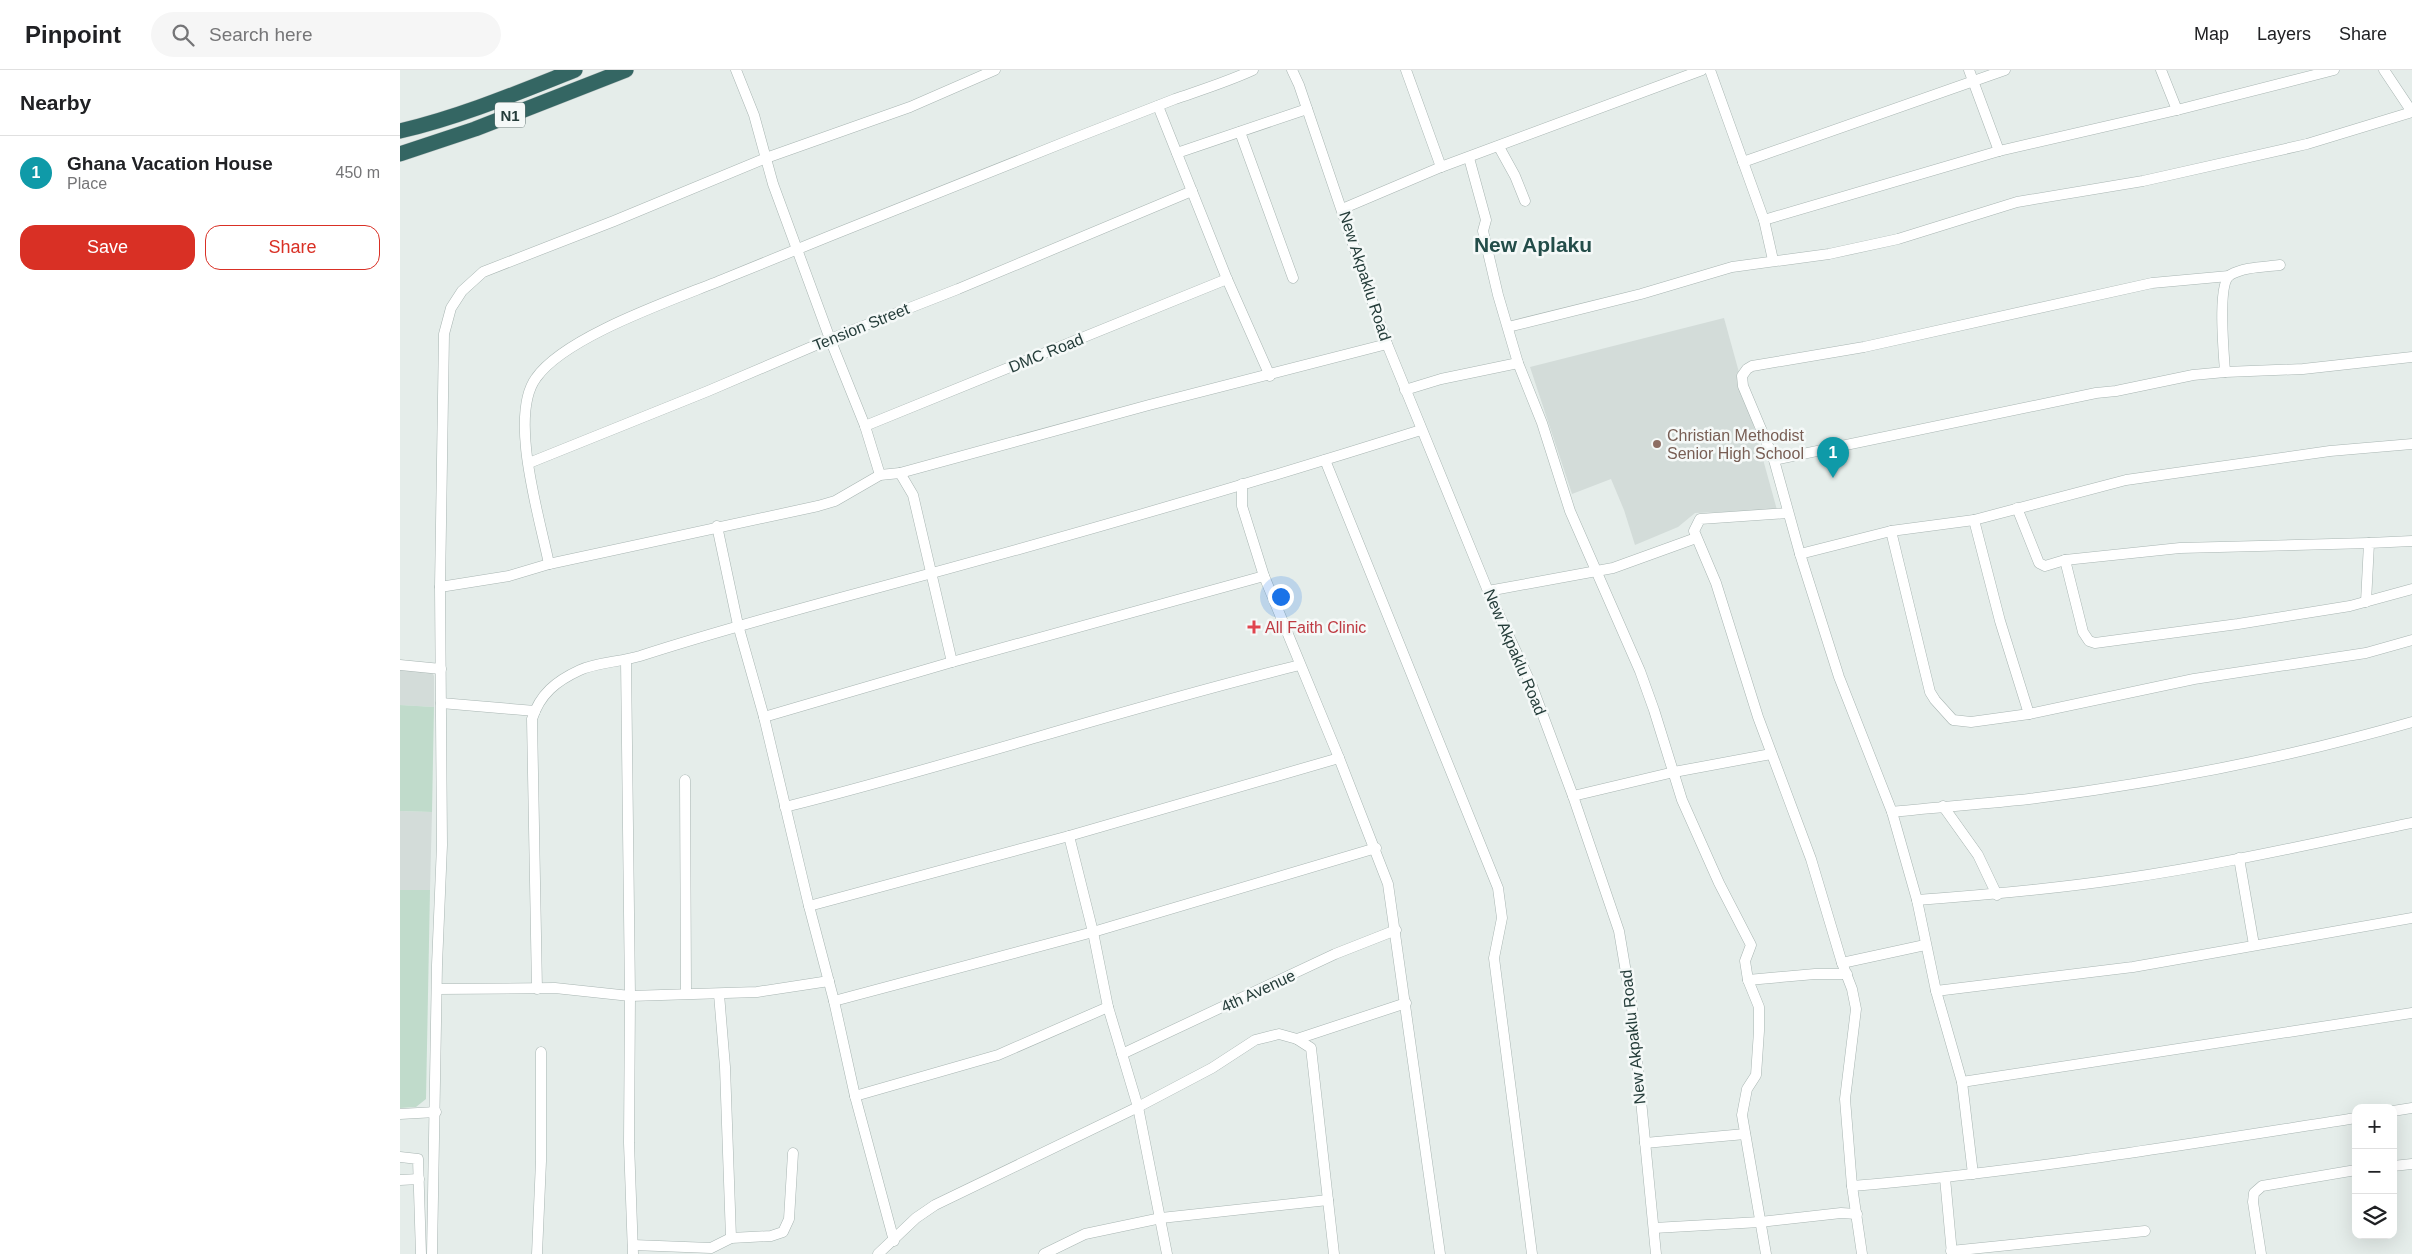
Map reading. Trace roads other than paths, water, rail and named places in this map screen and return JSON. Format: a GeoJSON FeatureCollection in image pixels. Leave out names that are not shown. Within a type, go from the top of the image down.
{"type":"FeatureCollection","features":[{"type":"Feature","properties":{"kind":"highway","name":"N1"},"geometry":{"type":"LineString","coordinates":[[400,131],[434,124],[575,70]]}},
{"type":"Feature","properties":{"kind":"highway","name":"N1"},"geometry":{"type":"LineString","coordinates":[[400,154],[434,144],[504,118],[621,71]]}},
{"type":"Feature","properties":{"kind":"highway"},"geometry":{"type":"LineString","coordinates":[[499,100],[504,118]]}},
{"type":"Feature","properties":{"kind":"street"},"geometry":{"type":"LineString","coordinates":[[736,70],[754,115],[773,184],[830,339],[865,426],[880,475]]}},
{"type":"Feature","properties":{"kind":"street"},"geometry":{"type":"LineString","coordinates":[[432,1254],[442,845],[440,587],[444,334],[451,308],[462,291],[483,272],[766,158],[910,107],[995,70]]}},
{"type":"Feature","properties":{"kind":"street"},"geometry":{"type":"LineString","coordinates":[[549,564],[524,434],[526,400],[535,378],[554,359],[580,341],[646,311],[1158,106],[1226,82],[1253,70]]}},
{"type":"Feature","properties":{"kind":"street","name":"New Akpaklu Road"},"geometry":{"type":"LineString","coordinates":[[1292,70],[1342,209],[1387,344],[1488,590],[1520,656],[1573,796],[1619,931],[1632,1008],[1656,1254]]}},
{"type":"Feature","properties":{"kind":"street"},"geometry":{"type":"LineString","coordinates":[[1406,70],[1441,167]]}},
{"type":"Feature","properties":{"kind":"street"},"geometry":{"type":"LineString","coordinates":[[1342,209],[1441,167],[1702,70]]}},
{"type":"Feature","properties":{"kind":"street"},"geometry":{"type":"LineString","coordinates":[[1710,70],[1764,220],[1773,260]]}},
{"type":"Feature","properties":{"kind":"street"},"geometry":{"type":"LineString","coordinates":[[1969,70],[1999,151]]}},
{"type":"Feature","properties":{"kind":"street"},"geometry":{"type":"LineString","coordinates":[[1743,162],[2005,70]]}},
{"type":"Feature","properties":{"kind":"street"},"geometry":{"type":"LineString","coordinates":[[2161,70],[2177,110]]}},
{"type":"Feature","properties":{"kind":"street"},"geometry":{"type":"LineString","coordinates":[[1764,220],[1999,151],[2177,110],[2334,70]]}},
{"type":"Feature","properties":{"kind":"street"},"geometry":{"type":"LineString","coordinates":[[1508,327],[1641,294],[1732,267],[1829,254],[1898,239],[2018,202],[2143,181],[2307,144],[2412,112],[2384,70]]}},
{"type":"Feature","properties":{"kind":"street"},"geometry":{"type":"LineString","coordinates":[[1158,106],[1227,279],[1270,376]]}},
{"type":"Feature","properties":{"kind":"street"},"geometry":{"type":"LineString","coordinates":[[1178,153],[1307,109]]}},
{"type":"Feature","properties":{"kind":"street"},"geometry":{"type":"LineString","coordinates":[[1240,132],[1293,278]]}},
{"type":"Feature","properties":{"kind":"street"},"geometry":{"type":"LineString","coordinates":[[1499,146],[1515,176],[1524,202]]}},
{"type":"Feature","properties":{"kind":"street"},"geometry":{"type":"LineString","coordinates":[[1469,158],[1486,220],[1483,231],[1485,240],[1518,363],[1542,424],[1570,511],[1640,671],[1682,800],[1719,883],[1751,945],[1745,961],[1748,980],[1759,1007],[1759,1031],[1756,1075],[1747,1089],[1742,1116],[1766,1254]]}},
{"type":"Feature","properties":{"kind":"street","name":"Tension Street"},"geometry":{"type":"LineString","coordinates":[[529,463],[708,391],[830,339],[958,289],[1192,191]]}},
{"type":"Feature","properties":{"kind":"street"},"geometry":{"type":"LineString","coordinates":[[1973,1174],[1962,1082],[1936,991],[1925,946],[1917,900],[1892,812],[1839,677],[1800,554],[1774,460],[1743,386],[1744,372],[1752,366],[1864,347],[2152,283],[2229,276],[2245,269],[2280,266]]}},
{"type":"Feature","properties":{"kind":"street"},"geometry":{"type":"LineString","coordinates":[[2225,372],[2223,304],[2224,284],[2229,276]]}},
{"type":"Feature","properties":{"kind":"street","name":"DMC Road"},"geometry":{"type":"LineString","coordinates":[[865,426],[1227,279]]}},
{"type":"Feature","properties":{"kind":"street"},"geometry":{"type":"LineString","coordinates":[[440,587],[509,576],[549,564],[835,501],[880,475],[900,473],[1149,405],[1270,376],[1387,344]]}},
{"type":"Feature","properties":{"kind":"street"},"geometry":{"type":"LineString","coordinates":[[1774,460],[2096,393],[2116,391],[2193,375],[2302,369],[2412,357]]}},
{"type":"Feature","properties":{"kind":"street"},"geometry":{"type":"LineString","coordinates":[[1405,390],[1442,379],[1518,363]]}},
{"type":"Feature","properties":{"kind":"street"},"geometry":{"type":"LineString","coordinates":[[537,989],[532,719],[540,699],[558,682],[582,669],[626,660],[738,625],[930,573],[1242,484],[1421,430]]}},
{"type":"Feature","properties":{"kind":"street"},"geometry":{"type":"LineString","coordinates":[[1800,554],[1891,531],[1974,520],[2126,480],[2330,451],[2412,444]]}},
{"type":"Feature","properties":{"kind":"street"},"geometry":{"type":"LineString","coordinates":[[1325,460],[1498,888],[1502,918],[1494,958],[1532,1254]]}},
{"type":"Feature","properties":{"kind":"street"},"geometry":{"type":"LineString","coordinates":[[900,473],[913,495],[952,662]]}},
{"type":"Feature","properties":{"kind":"street"},"geometry":{"type":"LineString","coordinates":[[1242,484],[1242,506],[1264,576],[1340,758],[1376,848],[1388,884],[1396,930],[1440,1254]]}},
{"type":"Feature","properties":{"kind":"street"},"geometry":{"type":"LineString","coordinates":[[2017,508],[2039,563],[2045,566],[2066,560],[2180,548],[2412,541]]}},
{"type":"Feature","properties":{"kind":"street"},"geometry":{"type":"LineString","coordinates":[[1788,513],[1700,519],[1694,531],[1716,583],[1747,685],[1810,859],[1847,974],[1856,1009],[1845,1099],[1852,1186],[1862,1254]]}},
{"type":"Feature","properties":{"kind":"street"},"geometry":{"type":"LineString","coordinates":[[1974,520],[2000,621],[2029,714]]}},
{"type":"Feature","properties":{"kind":"street"},"geometry":{"type":"LineString","coordinates":[[717,526],[738,625],[764,717],[809,906],[834,1001],[854,1096],[894,1241]]}},
{"type":"Feature","properties":{"kind":"street"},"geometry":{"type":"LineString","coordinates":[[1891,531],[1930,692],[1934,700],[1953,720],[1962,722],[2029,714],[2194,679],[2366,653],[2412,640]]}},
{"type":"Feature","properties":{"kind":"street"},"geometry":{"type":"LineString","coordinates":[[1488,590],[1613,568],[1696,538]]}},
{"type":"Feature","properties":{"kind":"street"},"geometry":{"type":"LineString","coordinates":[[2366,602],[2369,543]]}},
{"type":"Feature","properties":{"kind":"street"},"geometry":{"type":"LineString","coordinates":[[2066,560],[2083,632],[2089,641],[2095,643],[2238,624],[2366,602],[2412,588]]}},
{"type":"Feature","properties":{"kind":"street"},"geometry":{"type":"LineString","coordinates":[[764,717],[952,662],[1264,576]]}},
{"type":"Feature","properties":{"kind":"street"},"geometry":{"type":"LineString","coordinates":[[626,660],[630,996],[629,1143],[633,1249],[711,1248],[730,1238],[772,1236],[783,1232],[789,1219],[793,1153]]}},
{"type":"Feature","properties":{"kind":"street"},"geometry":{"type":"LineString","coordinates":[[400,665],[441,669]]}},
{"type":"Feature","properties":{"kind":"street"},"geometry":{"type":"LineString","coordinates":[[785,806],[881,783],[1165,700],[1300,665]]}},
{"type":"Feature","properties":{"kind":"street"},"geometry":{"type":"LineString","coordinates":[[441,703],[535,711]]}},
{"type":"Feature","properties":{"kind":"street"},"geometry":{"type":"LineString","coordinates":[[1892,812],[2029,799],[2162,778],[2269,758],[2359,737],[2412,722]]}},
{"type":"Feature","properties":{"kind":"street"},"geometry":{"type":"LineString","coordinates":[[1573,796],[1674,772],[1771,754]]}},
{"type":"Feature","properties":{"kind":"street"},"geometry":{"type":"LineString","coordinates":[[809,906],[1068,836],[1340,758]]}},
{"type":"Feature","properties":{"kind":"street"},"geometry":{"type":"LineString","coordinates":[[685,780],[686,993]]}},
{"type":"Feature","properties":{"kind":"street"},"geometry":{"type":"LineString","coordinates":[[1943,806],[1978,854],[1997,895]]}},
{"type":"Feature","properties":{"kind":"street"},"geometry":{"type":"LineString","coordinates":[[1917,900],[1997,895],[2122,879],[2239,858],[2412,823]]}},
{"type":"Feature","properties":{"kind":"street"},"geometry":{"type":"LineString","coordinates":[[1068,836],[1093,932],[1108,1007],[1138,1107],[1167,1254]]}},
{"type":"Feature","properties":{"kind":"street"},"geometry":{"type":"LineString","coordinates":[[834,1001],[1093,932],[1376,848]]}},
{"type":"Feature","properties":{"kind":"street"},"geometry":{"type":"LineString","coordinates":[[2239,858],[2254,945]]}},
{"type":"Feature","properties":{"kind":"street"},"geometry":{"type":"LineString","coordinates":[[1936,991],[2133,967],[2412,918]]}},
{"type":"Feature","properties":{"kind":"street","name":"4th Avenue"},"geometry":{"type":"LineString","coordinates":[[1122,1054],[1336,954],[1396,930]]}},
{"type":"Feature","properties":{"kind":"street"},"geometry":{"type":"LineString","coordinates":[[1842,963],[1925,946]]}},
{"type":"Feature","properties":{"kind":"street"},"geometry":{"type":"LineString","coordinates":[[1748,980],[1847,974]]}},
{"type":"Feature","properties":{"kind":"street"},"geometry":{"type":"LineString","coordinates":[[437,989],[577,990],[630,996],[757,992],[829,981]]}},
{"type":"Feature","properties":{"kind":"street"},"geometry":{"type":"LineString","coordinates":[[719,994],[725,1067],[730,1238]]}},
{"type":"Feature","properties":{"kind":"street"},"geometry":{"type":"LineString","coordinates":[[1297,1039],[1406,1003]]}},
{"type":"Feature","properties":{"kind":"street"},"geometry":{"type":"LineString","coordinates":[[854,1096],[998,1055],[1108,1007]]}},
{"type":"Feature","properties":{"kind":"street"},"geometry":{"type":"LineString","coordinates":[[1962,1082],[2412,1013]]}},
{"type":"Feature","properties":{"kind":"street"},"geometry":{"type":"LineString","coordinates":[[878,1254],[894,1241],[916,1218],[935,1205],[1138,1107],[1212,1068],[1255,1040],[1280,1034],[1297,1039],[1311,1048],[1334,1254]]}},
{"type":"Feature","properties":{"kind":"street"},"geometry":{"type":"LineString","coordinates":[[537,1254],[541,1161],[541,1052]]}},
{"type":"Feature","properties":{"kind":"street"},"geometry":{"type":"LineString","coordinates":[[2397,1110],[2412,1108]]}},
{"type":"Feature","properties":{"kind":"street"},"geometry":{"type":"LineString","coordinates":[[400,1114],[436,1112]]}},
{"type":"Feature","properties":{"kind":"street"},"geometry":{"type":"LineString","coordinates":[[1852,1186],[1945,1178],[2203,1142],[2352,1119]]}},
{"type":"Feature","properties":{"kind":"street"},"geometry":{"type":"LineString","coordinates":[[1644,1143],[1745,1134]]}},
{"type":"Feature","properties":{"kind":"street"},"geometry":{"type":"LineString","coordinates":[[400,1157],[418,1159],[421,1254]]}},
{"type":"Feature","properties":{"kind":"street"},"geometry":{"type":"LineString","coordinates":[[2397,1166],[2412,1164]]}},
{"type":"Feature","properties":{"kind":"street"},"geometry":{"type":"LineString","coordinates":[[2261,1254],[2253,1202],[2254,1193],[2262,1186],[2352,1171]]}},
{"type":"Feature","properties":{"kind":"street"},"geometry":{"type":"LineString","coordinates":[[1945,1178],[1952,1252],[2145,1232]]}},
{"type":"Feature","properties":{"kind":"street"},"geometry":{"type":"LineString","coordinates":[[400,1180],[419,1179]]}},
{"type":"Feature","properties":{"kind":"street"},"geometry":{"type":"LineString","coordinates":[[1044,1254],[1085,1234],[1161,1218],[1328,1200]]}},
{"type":"Feature","properties":{"kind":"street"},"geometry":{"type":"LineString","coordinates":[[1654,1228],[1760,1222],[1841,1213],[1857,1214]]}},
{"type":"Feature","properties":{"kind":"place","name":"Christian Methodist Senior High School"},"geometry":{"type":"Point","coordinates":[1657,444]}},
{"type":"Feature","properties":{"kind":"place","name":"Ghana Vacation House"},"geometry":{"type":"Point","coordinates":[1833,478]}},
{"type":"Feature","properties":{"kind":"place","name":"All Faith Clinic"},"geometry":{"type":"Point","coordinates":[1254,627]}},
{"type":"Feature","properties":{"kind":"district","name":"New Aplaku"},"geometry":{"type":"Point","coordinates":[1533,244]}}]}
